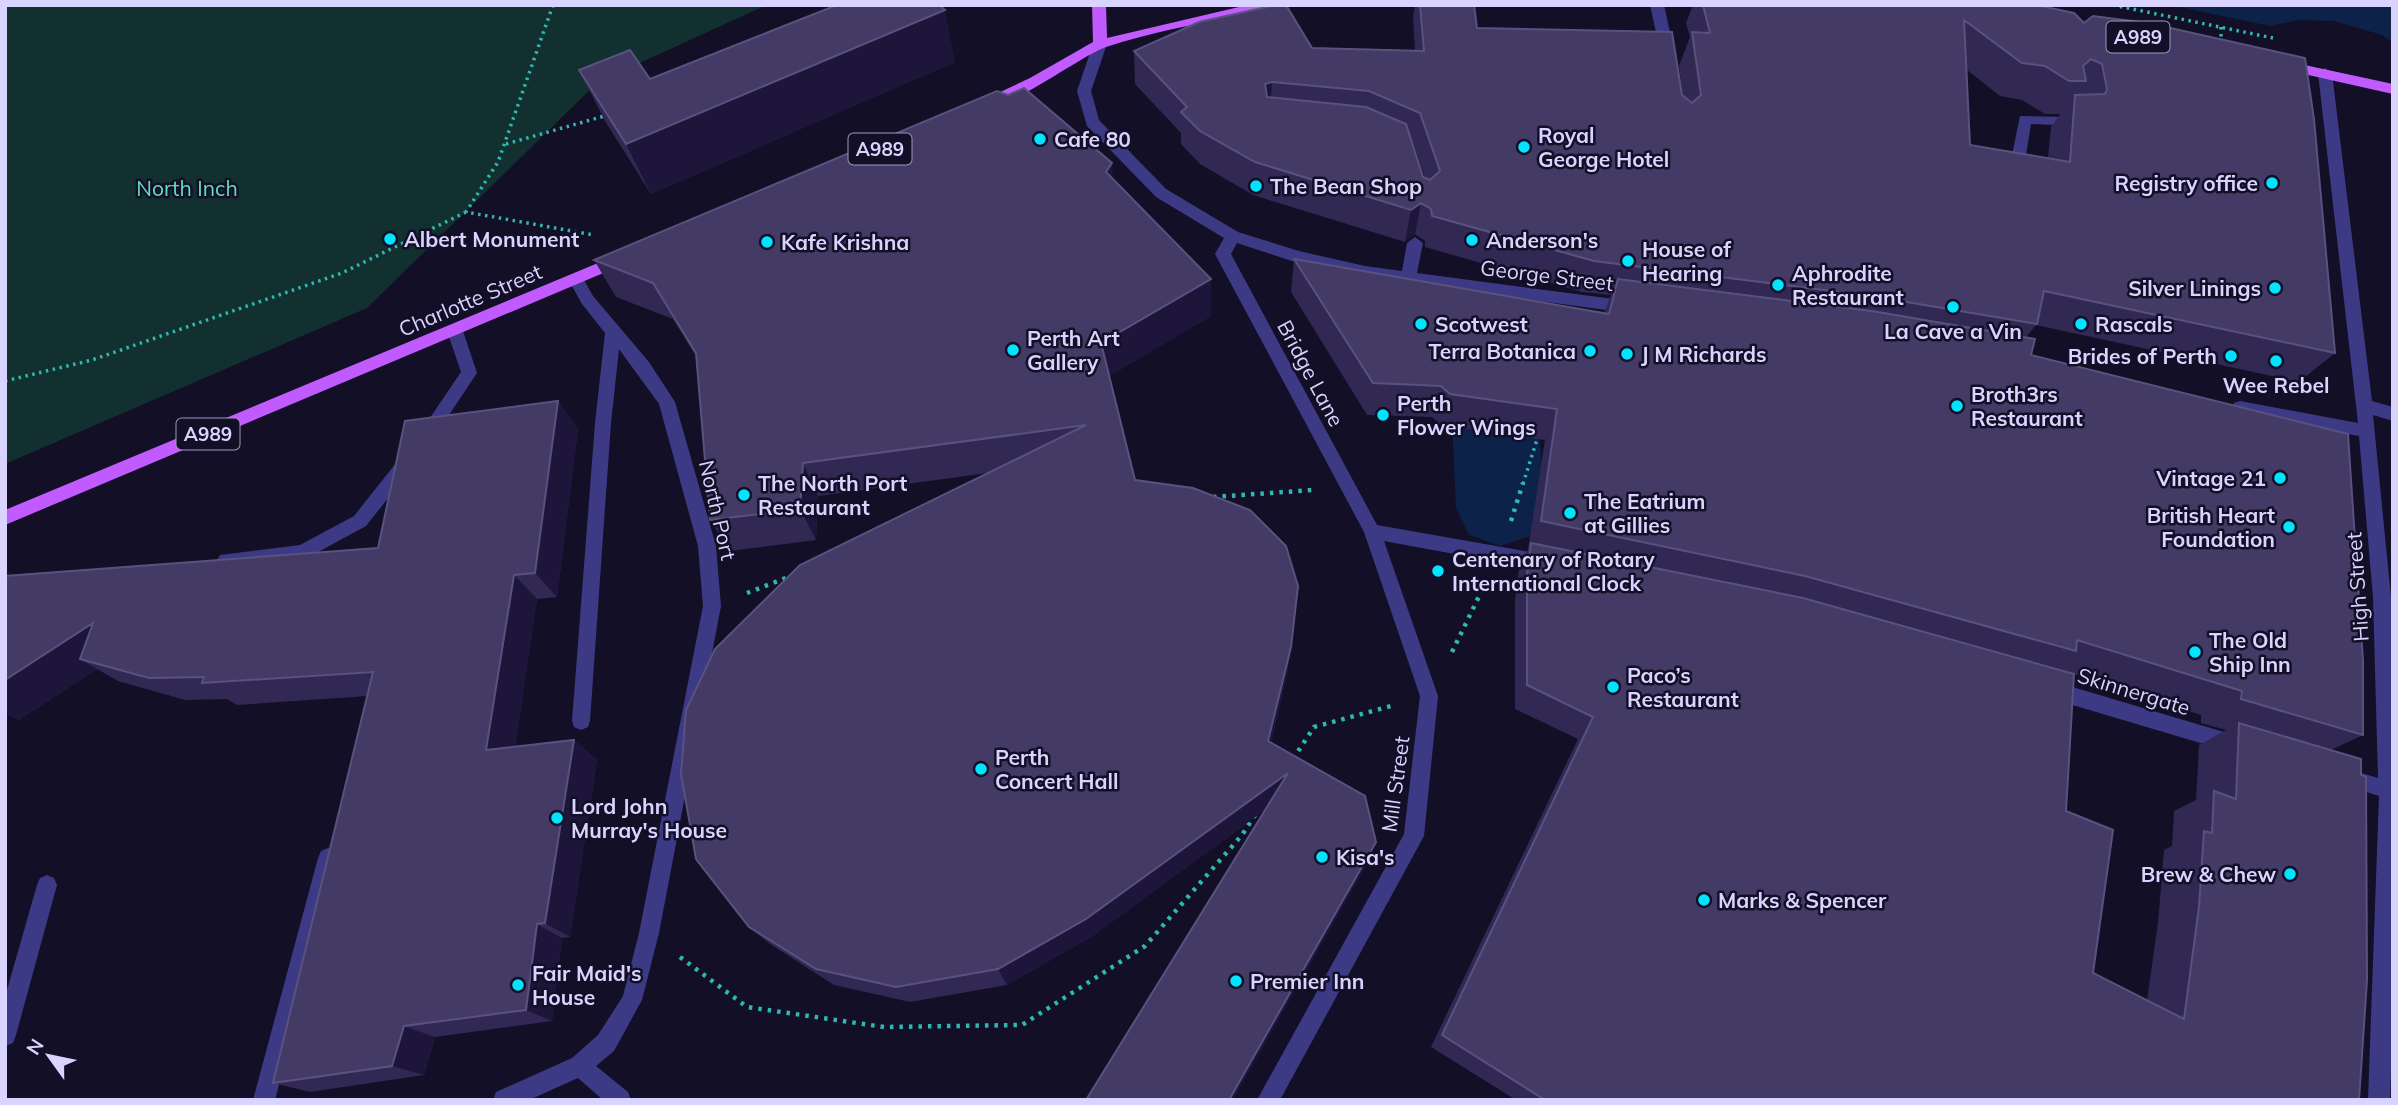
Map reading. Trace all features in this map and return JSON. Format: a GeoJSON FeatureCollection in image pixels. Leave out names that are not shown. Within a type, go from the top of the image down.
{"type":"FeatureCollection","features":[{"type":"Feature","properties":{"kind":"main road"},"geometry":{"type":"LineString","coordinates":[[1099,5],[1100,44]]}},
{"type":"Feature","properties":{"kind":"main road"},"geometry":{"type":"LineString","coordinates":[[974,108],[1035,81],[1100,44],[1239,11],[1278,5]]}},
{"type":"Feature","properties":{"kind":"main road"},"geometry":{"type":"LineString","coordinates":[[2221,53],[2393,89]]}},
{"type":"Feature","properties":{"kind":"main road","name":"Charlotte Street"},"geometry":{"type":"LineString","coordinates":[[5,517],[632,255]]}},
{"type":"Feature","properties":{"kind":"street"},"geometry":{"type":"LineString","coordinates":[[1657,5],[1670,73]]}},
{"type":"Feature","properties":{"kind":"street","name":"George Street"},"geometry":{"type":"LineString","coordinates":[[1100,44],[1084,91],[1092,122],[1161,193],[1233,236],[1298,257],[1365,272],[1648,309]]}},
{"type":"Feature","properties":{"kind":"street","name":"High Street"},"geometry":{"type":"LineString","coordinates":[[2325,73],[2387,600],[2391,820],[2379,1100]]}},
{"type":"Feature","properties":{"kind":"street"},"geometry":{"type":"LineString","coordinates":[[2019,155],[2025,119],[2073,122],[2069,99]]}},
{"type":"Feature","properties":{"kind":"street","name":"Bridge Lane"},"geometry":{"type":"LineString","coordinates":[[1233,236],[1223,254],[1372,531]]}},
{"type":"Feature","properties":{"kind":"street"},"geometry":{"type":"LineString","coordinates":[[1408,278],[1415,243]]}},
{"type":"Feature","properties":{"kind":"street"},"geometry":{"type":"LineString","coordinates":[[576,279],[587,300],[613,332],[603,422],[581,721]]}},
{"type":"Feature","properties":{"kind":"street"},"geometry":{"type":"LineString","coordinates":[[207,561],[303,552],[360,521],[416,450],[469,373],[455,331]]}},
{"type":"Feature","properties":{"kind":"street","name":"North Port"},"geometry":{"type":"LineString","coordinates":[[504,1100],[580,1066],[606,1043],[632,1000],[649,933],[712,606],[707,546],[667,402],[613,332]]}},
{"type":"Feature","properties":{"kind":"street"},"geometry":{"type":"LineString","coordinates":[[2217,403],[2367,431]]}},
{"type":"Feature","properties":{"kind":"street"},"geometry":{"type":"LineString","coordinates":[[2364,406],[2393,414]]}},
{"type":"Feature","properties":{"kind":"street"},"geometry":{"type":"LineString","coordinates":[[1372,531],[1568,568]]}},
{"type":"Feature","properties":{"kind":"street","name":"Mill Street"},"geometry":{"type":"LineString","coordinates":[[1268,1100],[1414,836],[1429,696],[1372,531]]}},
{"type":"Feature","properties":{"kind":"street","name":"Skinnergate"},"geometry":{"type":"LineString","coordinates":[[2033,685],[2258,751]]}},
{"type":"Feature","properties":{"kind":"street"},"geometry":{"type":"LineString","coordinates":[[2323,771],[2389,790]]}},
{"type":"Feature","properties":{"kind":"street"},"geometry":{"type":"LineString","coordinates":[[264,1100],[334,837]]}},
{"type":"Feature","properties":{"kind":"street"},"geometry":{"type":"LineString","coordinates":[[5,1035],[47,885]]}},
{"type":"Feature","properties":{"kind":"street"},"geometry":{"type":"LineString","coordinates":[[580,1066],[620,1100]]}},
{"type":"Feature","properties":{"kind":"path"},"geometry":{"type":"LineString","coordinates":[[5,381],[92,360],[342,273],[466,212],[498,162],[553,5]]}},
{"type":"Feature","properties":{"kind":"path"},"geometry":{"type":"LineString","coordinates":[[2113,5],[2221,27],[2221,53]]}},
{"type":"Feature","properties":{"kind":"path"},"geometry":{"type":"LineString","coordinates":[[505,145],[587,123],[612,113]]}},
{"type":"Feature","properties":{"kind":"path"},"geometry":{"type":"LineString","coordinates":[[466,212],[601,236]]}},
{"type":"Feature","properties":{"kind":"path"},"geometry":{"type":"LineString","coordinates":[[1285,770],[1314,727],[1429,696],[1501,554],[1539,432]]}},
{"type":"Feature","properties":{"kind":"path"},"geometry":{"type":"LineString","coordinates":[[1200,498],[1349,488]]}},
{"type":"Feature","properties":{"kind":"path"},"geometry":{"type":"LineString","coordinates":[[712,606],[801,572]]}},
{"type":"Feature","properties":{"kind":"path"},"geometry":{"type":"LineString","coordinates":[[649,933],[747,1007],[884,1027],[1022,1025],[1145,947],[1242,835],[1257,813]]}},
{"type":"Feature","properties":{"kind":"green space","name":"North Inch"},"geometry":{"type":"Polygon","coordinates":[[[5,5],[767,5],[598,82],[367,308],[5,464],[5,5]]]}},
{"type":"Feature","properties":{"kind":"water"},"geometry":{"type":"Polygon","coordinates":[[[2170,5],[2393,5],[2393,42],[2382,35],[2334,21],[2299,20],[2270,26],[2170,5]]]}},
{"type":"Feature","properties":{"kind":"building"},"geometry":{"type":"Polygon","coordinates":[[[837,5],[939,5],[945,10],[626,144],[579,70],[630,50],[650,79],[837,5]]]}},
{"type":"Feature","properties":{"kind":"building"},"geometry":{"type":"Polygon","coordinates":[[[1286,5],[1312,48],[1424,51],[1420,5],[1474,5],[1477,28],[1672,32],[1682,95],[1692,103],[1701,95],[1692,32],[1710,33],[1703,5],[2036,5],[2074,13],[2084,23],[2093,16],[2148,23],[2305,58],[2314,119],[2335,353],[2044,291],[2037,324],[1871,296],[1594,261],[1432,216],[1431,209],[1421,203],[1411,210],[1255,162],[1200,131],[1181,112],[1187,107],[1134,51],[1199,22],[1286,5]],[[1964,20],[1970,145],[2070,162],[2075,95],[2105,94],[2107,89],[2102,64],[2091,59],[2083,66],[2086,81],[2069,81],[2045,66],[2022,63],[1964,20]],[[1272,82],[1265,84],[1267,97],[1366,107],[1406,124],[1423,177],[1430,180],[1440,171],[1420,113],[1369,91],[1272,82]]]}},
{"type":"Feature","properties":{"kind":"building"},"geometry":{"type":"Polygon","coordinates":[[[1024,88],[1112,163],[1106,172],[1211,279],[1101,343],[1135,480],[1193,488],[1250,510],[1286,546],[1298,586],[1291,647],[1268,741],[1365,796],[1376,842],[1229,1100],[1086,1100],[1288,773],[1086,919],[998,969],[896,987],[816,969],[749,927],[696,859],[681,774],[686,710],[715,649],[800,565],[1086,425],[803,463],[800,509],[710,520],[696,353],[653,283],[594,260],[997,91],[1008,95],[1024,88]]]}},
{"type":"Feature","properties":{"kind":"building"},"geometry":{"type":"Polygon","coordinates":[[[1294,259],[1609,314],[1618,279],[1872,311],[2035,339],[2031,355],[2348,434],[2363,661],[2363,735],[2241,699],[2242,691],[2077,640],[2076,651],[1805,576],[1541,521],[1557,409],[1450,394],[1441,386],[1373,383],[1294,259]]]}},
{"type":"Feature","properties":{"kind":"building"},"geometry":{"type":"Polygon","coordinates":[[[558,401],[535,573],[514,575],[486,750],[574,740],[545,923],[537,924],[526,1010],[404,1026],[392,1066],[273,1083],[373,672],[202,683],[204,677],[149,678],[80,659],[93,623],[5,680],[5,576],[378,548],[405,421],[558,401]]]}},
{"type":"Feature","properties":{"kind":"building"},"geometry":{"type":"Polygon","coordinates":[[[1531,543],[1803,598],[2074,674],[2066,811],[2113,830],[2093,973],[2184,1019],[2199,907],[2204,831],[2212,833],[2214,791],[2236,799],[2239,723],[2361,759],[2361,775],[2366,777],[2367,980],[2359,1100],[1545,1100],[1442,1035],[1593,717],[1527,685],[1527,574],[1531,543]]]}},
{"type":"Feature","properties":{"kind":"waterway"},"geometry":{"type":"LineString","coordinates":[[1492,379],[1501,508]]}},
{"type":"Feature","properties":{"kind":"place","name":"Cafe 80"},"geometry":{"type":"Point","coordinates":[1040,139]}},
{"type":"Feature","properties":{"kind":"place","name":"Royal George Hotel"},"geometry":{"type":"Point","coordinates":[1524,147]}},
{"type":"Feature","properties":{"kind":"place","name":"Registry office"},"geometry":{"type":"Point","coordinates":[2272,183]}},
{"type":"Feature","properties":{"kind":"place","name":"The Bean Shop"},"geometry":{"type":"Point","coordinates":[1256,186]}},
{"type":"Feature","properties":{"kind":"place","name":"Albert Monument"},"geometry":{"type":"Point","coordinates":[390,239]}},
{"type":"Feature","properties":{"kind":"place","name":"Anderson's"},"geometry":{"type":"Point","coordinates":[1472,240]}},
{"type":"Feature","properties":{"kind":"place","name":"Kafe Krishna"},"geometry":{"type":"Point","coordinates":[767,242]}},
{"type":"Feature","properties":{"kind":"place","name":"House of Hearing"},"geometry":{"type":"Point","coordinates":[1628,261]}},
{"type":"Feature","properties":{"kind":"place","name":"Aphrodite Restaurant"},"geometry":{"type":"Point","coordinates":[1778,285]}},
{"type":"Feature","properties":{"kind":"place","name":"Silver Linings"},"geometry":{"type":"Point","coordinates":[2275,288]}},
{"type":"Feature","properties":{"kind":"place","name":"La Cave a Vin"},"geometry":{"type":"Point","coordinates":[1953,307]}},
{"type":"Feature","properties":{"kind":"place","name":"Scotwest"},"geometry":{"type":"Point","coordinates":[1421,324]}},
{"type":"Feature","properties":{"kind":"place","name":"Rascals"},"geometry":{"type":"Point","coordinates":[2081,324]}},
{"type":"Feature","properties":{"kind":"place","name":"Perth Art Gallery"},"geometry":{"type":"Point","coordinates":[1013,350]}},
{"type":"Feature","properties":{"kind":"place","name":"Terra Botanica"},"geometry":{"type":"Point","coordinates":[1590,351]}},
{"type":"Feature","properties":{"kind":"place","name":"J M Richards"},"geometry":{"type":"Point","coordinates":[1627,354]}},
{"type":"Feature","properties":{"kind":"place","name":"Brides of Perth"},"geometry":{"type":"Point","coordinates":[2231,356]}},
{"type":"Feature","properties":{"kind":"place","name":"Wee Rebel"},"geometry":{"type":"Point","coordinates":[2276,361]}},
{"type":"Feature","properties":{"kind":"place","name":"Broth3rs Restaurant"},"geometry":{"type":"Point","coordinates":[1957,406]}},
{"type":"Feature","properties":{"kind":"place","name":"Perth Flower Wings"},"geometry":{"type":"Point","coordinates":[1383,415]}},
{"type":"Feature","properties":{"kind":"place","name":"Vintage 21"},"geometry":{"type":"Point","coordinates":[2280,478]}},
{"type":"Feature","properties":{"kind":"place","name":"The North Port Restaurant"},"geometry":{"type":"Point","coordinates":[744,495]}},
{"type":"Feature","properties":{"kind":"place","name":"The Eatrium at Gillies"},"geometry":{"type":"Point","coordinates":[1570,513]}},
{"type":"Feature","properties":{"kind":"place","name":"British Heart Foundation"},"geometry":{"type":"Point","coordinates":[2289,527]}},
{"type":"Feature","properties":{"kind":"place","name":"Centenary of Rotary International Clock"},"geometry":{"type":"Point","coordinates":[1438,571]}},
{"type":"Feature","properties":{"kind":"place","name":"The Old Ship Inn"},"geometry":{"type":"Point","coordinates":[2195,652]}},
{"type":"Feature","properties":{"kind":"place","name":"Paco’s Restaurant"},"geometry":{"type":"Point","coordinates":[1613,687]}},
{"type":"Feature","properties":{"kind":"place","name":"Perth Concert Hall"},"geometry":{"type":"Point","coordinates":[981,769]}},
{"type":"Feature","properties":{"kind":"place","name":"Lord John Murray's House"},"geometry":{"type":"Point","coordinates":[557,818]}},
{"type":"Feature","properties":{"kind":"place","name":"Kisa's"},"geometry":{"type":"Point","coordinates":[1322,857]}},
{"type":"Feature","properties":{"kind":"place","name":"Brew & Chew"},"geometry":{"type":"Point","coordinates":[2290,874]}},
{"type":"Feature","properties":{"kind":"place","name":"Marks & Spencer"},"geometry":{"type":"Point","coordinates":[1704,900]}},
{"type":"Feature","properties":{"kind":"place","name":"Premier Inn"},"geometry":{"type":"Point","coordinates":[1236,981]}},
{"type":"Feature","properties":{"kind":"place","name":"Fair Maid's House"},"geometry":{"type":"Point","coordinates":[518,985]}}]}
